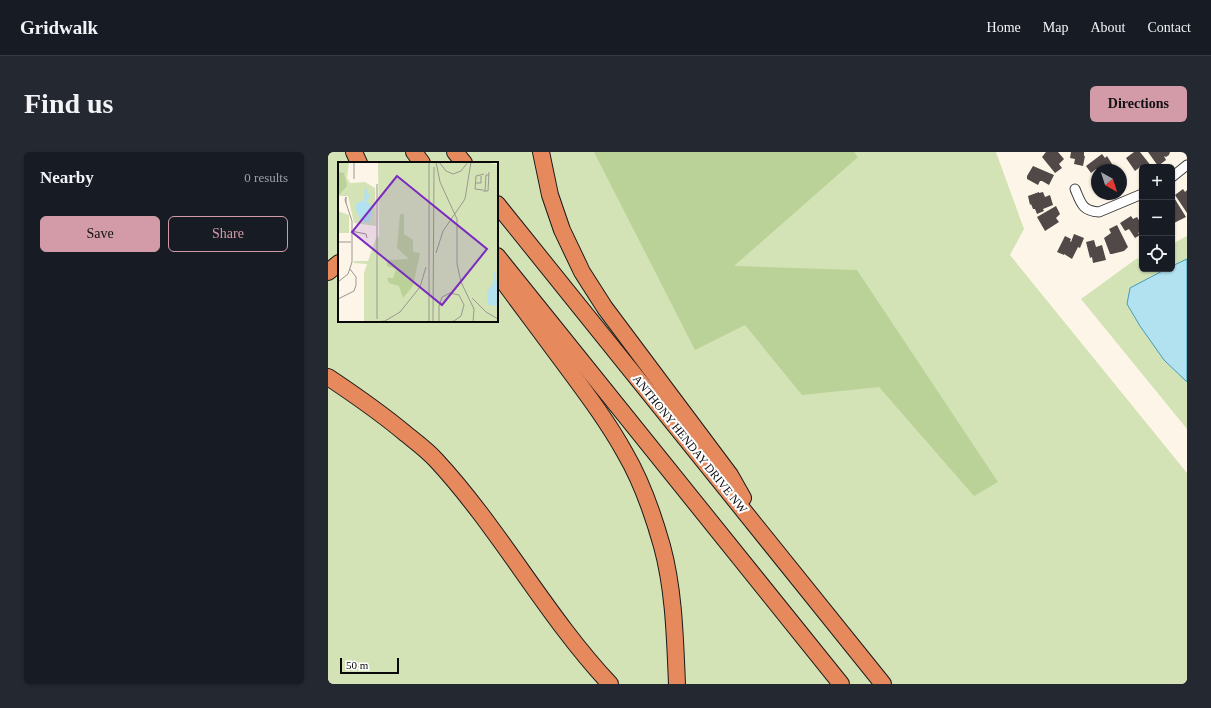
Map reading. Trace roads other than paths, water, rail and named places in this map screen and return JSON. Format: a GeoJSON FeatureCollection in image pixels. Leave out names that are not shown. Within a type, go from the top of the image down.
{"type":"FeatureCollection","features":[{"type":"Feature","properties":{"kind":"highway"},"geometry":{"type":"LineString","coordinates":[[354,152],[359,162]]}},
{"type":"Feature","properties":{"kind":"highway"},"geometry":{"type":"LineString","coordinates":[[414,152],[421,162]]}},
{"type":"Feature","properties":{"kind":"highway"},"geometry":{"type":"LineString","coordinates":[[456,152],[463,162]]}},
{"type":"Feature","properties":{"kind":"highway"},"geometry":{"type":"LineString","coordinates":[[541,152],[552,202],[562,230],[582,272],[605,308],[730,475],[764,536]]}},
{"type":"Feature","properties":{"kind":"highway","name":"ANTHONY HENDAY DRIVE NW"},"geometry":{"type":"LineString","coordinates":[[498,205],[883,684]]}},
{"type":"Feature","properties":{"kind":"highway"},"geometry":{"type":"LineString","coordinates":[[498,257],[841,684]]}},
{"type":"Feature","properties":{"kind":"highway"},"geometry":{"type":"LineString","coordinates":[[328,272],[338,264]]}},
{"type":"Feature","properties":{"kind":"highway"},"geometry":{"type":"LineString","coordinates":[[498,274],[597,408],[626,454],[640,483],[662,547],[669,582],[674,622],[677,684]]}},
{"type":"Feature","properties":{"kind":"highway"},"geometry":{"type":"LineString","coordinates":[[328,377],[363,401],[415,441],[434,458],[455,481],[587,658],[610,684]]}},
{"type":"Feature","properties":{"kind":"highway"},"geometry":{"type":"LineString","coordinates":[[328,382],[363,401]]}},
{"type":"Feature","properties":{"kind":"street"},"geometry":{"type":"LineString","coordinates":[[1175,175],[1187,166]]}},
{"type":"Feature","properties":{"kind":"street"},"geometry":{"type":"LineString","coordinates":[[1075,189],[1082,206],[1091,212],[1099,212],[1139,195]]}},
{"type":"Feature","properties":{"kind":"water"},"geometry":{"type":"Polygon","coordinates":[[[1187,259],[1187,382],[1164,360],[1140,326],[1127,304],[1130,288],[1160,272],[1175,272],[1175,265],[1187,259]]]}}]}
